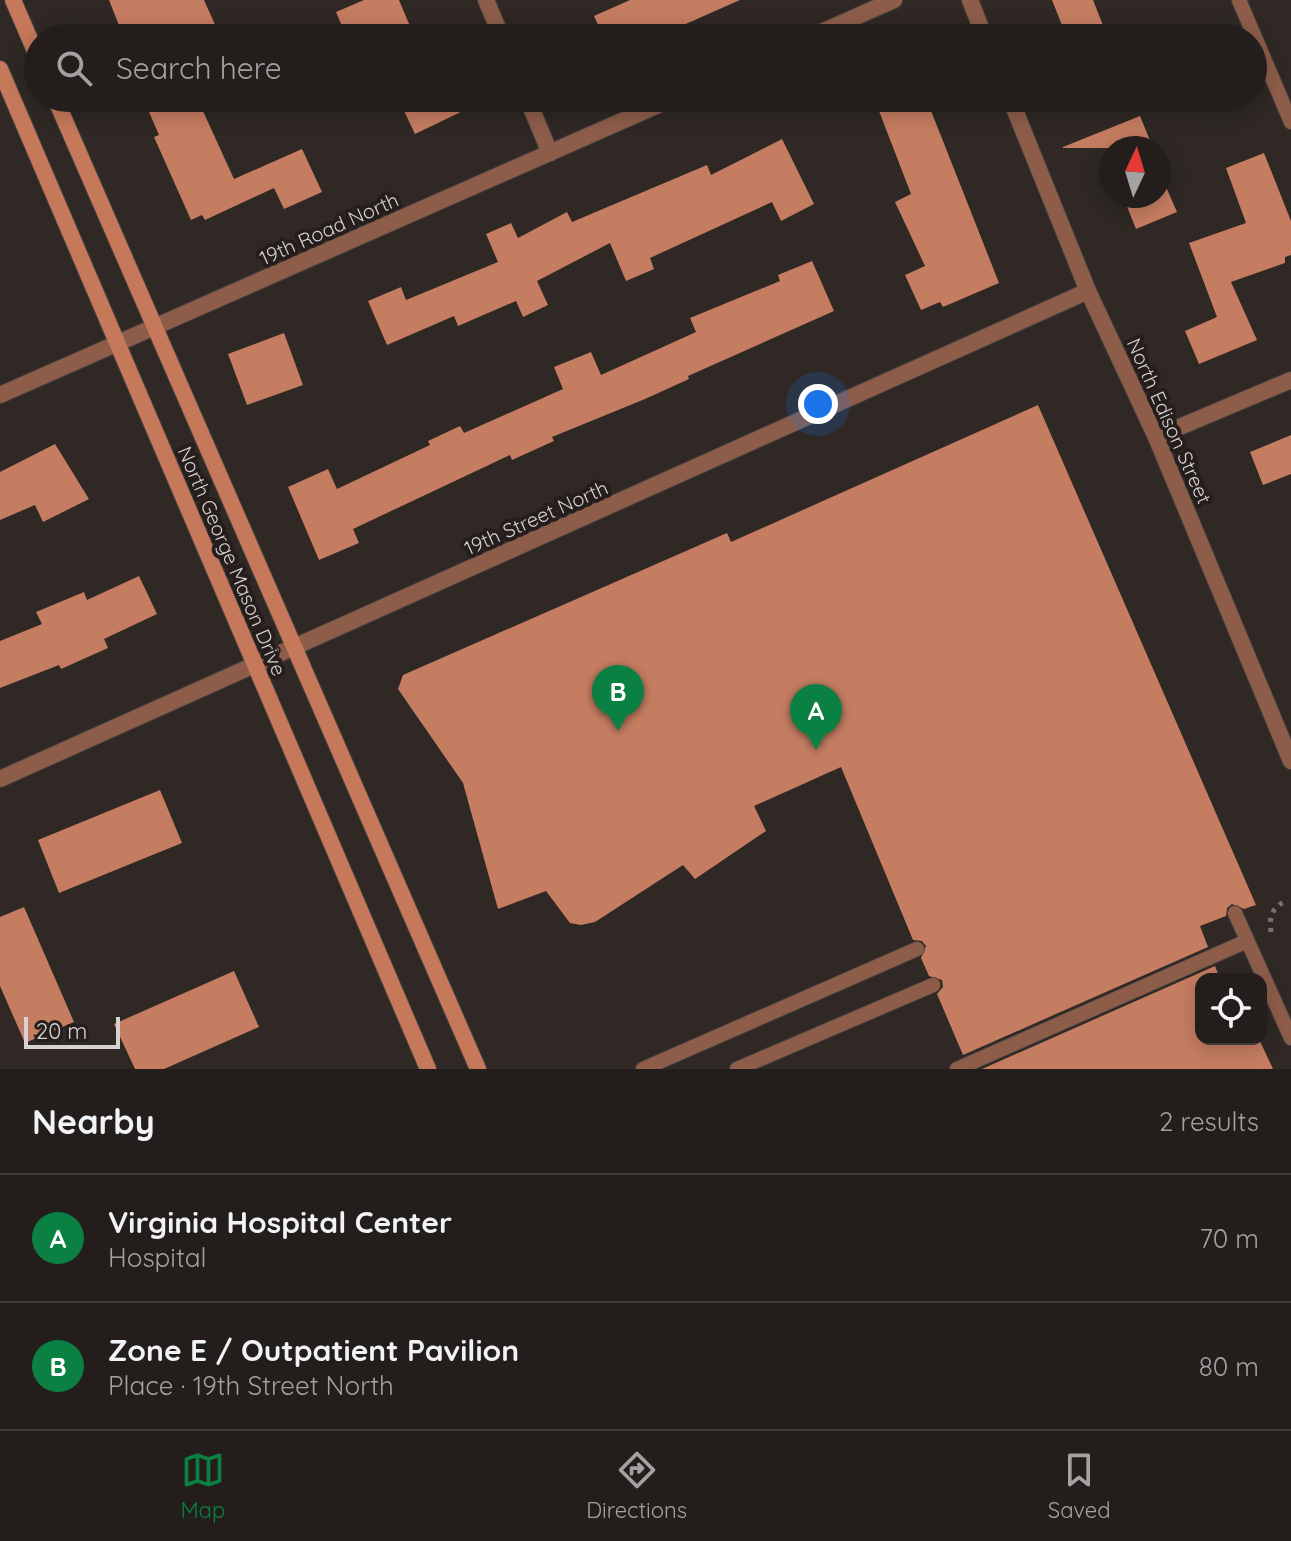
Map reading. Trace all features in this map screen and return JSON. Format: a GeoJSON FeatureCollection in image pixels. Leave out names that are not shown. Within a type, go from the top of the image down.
{"type":"FeatureCollection","features":[{"type":"Feature","properties":{"kind":"main road"},"geometry":{"type":"LineString","coordinates":[[13,0],[24,26]]}},
{"type":"Feature","properties":{"kind":"main road","name":"North George Mason Drive"},"geometry":{"type":"LineString","coordinates":[[0,69],[428,1069]]}},
{"type":"Feature","properties":{"kind":"main road","name":"North George Mason Drive"},"geometry":{"type":"LineString","coordinates":[[61,112],[478,1069]]}},
{"type":"Feature","properties":{"kind":"street"},"geometry":{"type":"LineString","coordinates":[[486,0],[496,24]]}},
{"type":"Feature","properties":{"kind":"street"},"geometry":{"type":"LineString","coordinates":[[840,24],[894,0]]}},
{"type":"Feature","properties":{"kind":"street"},"geometry":{"type":"LineString","coordinates":[[970,0],[979,24]]}},
{"type":"Feature","properties":{"kind":"street"},"geometry":{"type":"LineString","coordinates":[[533,112],[550,153]]}},
{"type":"Feature","properties":{"kind":"street","name":"19th Road North"},"geometry":{"type":"LineString","coordinates":[[0,395],[642,112]]}},
{"type":"Feature","properties":{"kind":"street","name":"North Edison Street"},"geometry":{"type":"LineString","coordinates":[[1016,112],[1088,291],[1156,437],[1291,761]]}},
{"type":"Feature","properties":{"kind":"street","name":"19th Street North"},"geometry":{"type":"LineString","coordinates":[[0,779],[1088,291]]}},
{"type":"Feature","properties":{"kind":"street"},"geometry":{"type":"LineString","coordinates":[[1156,437],[1291,380]]}},
{"type":"Feature","properties":{"kind":"lane"},"geometry":{"type":"LineString","coordinates":[[1239,0],[1249,24]]}},
{"type":"Feature","properties":{"kind":"lane"},"geometry":{"type":"LineString","coordinates":[[1267,66],[1291,122]]}},
{"type":"Feature","properties":{"kind":"lane"},"geometry":{"type":"LineString","coordinates":[[1235,913],[1291,1038]]}},
{"type":"Feature","properties":{"kind":"lane"},"geometry":{"type":"LineString","coordinates":[[957,1069],[1247,941]]}},
{"type":"Feature","properties":{"kind":"lane"},"geometry":{"type":"LineString","coordinates":[[643,1069],[917,949]]}},
{"type":"Feature","properties":{"kind":"lane"},"geometry":{"type":"LineString","coordinates":[[737,1069],[933,985]]}},
{"type":"Feature","properties":{"kind":"path"},"geometry":{"type":"LineString","coordinates":[[1273,941],[1269,917],[1275,906],[1287,900]]}},
{"type":"Feature","properties":{"kind":"building"},"geometry":{"type":"Polygon","coordinates":[[[109,0],[204,0],[215,24],[118,24],[109,0]]]}},
{"type":"Feature","properties":{"kind":"building"},"geometry":{"type":"Polygon","coordinates":[[[364,0],[399,0],[409,24],[341,24],[336,12],[364,0]]]}},
{"type":"Feature","properties":{"kind":"building"},"geometry":{"type":"Polygon","coordinates":[[[630,0],[740,0],[686,24],[598,24],[594,16],[630,0]]]}},
{"type":"Feature","properties":{"kind":"building"},"geometry":{"type":"Polygon","coordinates":[[[1052,0],[1093,0],[1102,24],[1061,24],[1052,0]]]}},
{"type":"Feature","properties":{"kind":"building"},"geometry":{"type":"Polygon","coordinates":[[[149,112],[203,112],[234,179],[302,149],[322,192],[284,209],[274,188],[205,220],[202,215],[191,220],[154,137],[159,135],[149,112]]]}},
{"type":"Feature","properties":{"kind":"building"},"geometry":{"type":"Polygon","coordinates":[[[405,112],[461,112],[415,134],[405,112]]]}},
{"type":"Feature","properties":{"kind":"building"},"geometry":{"type":"Polygon","coordinates":[[[879,112],[932,112],[999,283],[943,307],[940,302],[921,310],[905,275],[925,266],[895,202],[911,194],[879,112]]]}},
{"type":"Feature","properties":{"kind":"building"},"geometry":{"type":"Polygon","coordinates":[[[1140,116],[1148,136],[1099,136],[1099,148],[1063,147],[1140,116]]]}},
{"type":"Feature","properties":{"kind":"building"},"geometry":{"type":"Polygon","coordinates":[[[782,139],[814,204],[781,221],[772,202],[650,258],[654,269],[626,281],[610,243],[537,281],[548,305],[523,317],[516,301],[458,326],[454,316],[387,345],[368,301],[401,287],[406,300],[498,262],[486,234],[511,223],[518,238],[567,212],[572,222],[707,165],[711,175],[782,139]]]}},
{"type":"Feature","properties":{"kind":"building"},"geometry":{"type":"Polygon","coordinates":[[[1264,153],[1291,221],[1291,255],[1285,257],[1285,263],[1231,282],[1257,340],[1199,364],[1185,331],[1217,317],[1189,243],[1246,223],[1226,168],[1264,153]]]}},
{"type":"Feature","properties":{"kind":"building"},"geometry":{"type":"Polygon","coordinates":[[[1171,198],[1177,212],[1136,229],[1128,208],[1171,208],[1171,198]]]}},
{"type":"Feature","properties":{"kind":"building"},"geometry":{"type":"Polygon","coordinates":[[[812,261],[834,311],[688,376],[689,379],[645,399],[552,437],[554,441],[512,460],[510,455],[353,529],[359,543],[319,560],[288,487],[328,469],[337,489],[430,445],[428,441],[460,426],[464,433],[563,389],[554,367],[591,352],[601,375],[696,332],[690,318],[780,281],[778,275],[812,261]]]}},
{"type":"Feature","properties":{"kind":"building"},"geometry":{"type":"Polygon","coordinates":[[[284,333],[303,385],[247,405],[228,354],[284,333]]]}},
{"type":"Feature","properties":{"kind":"building"},"geometry":{"type":"Polygon","coordinates":[[[1038,405],[1256,905],[1244,909],[1232,904],[1227,908],[1226,916],[1200,926],[1208,947],[963,1055],[937,994],[943,987],[942,980],[929,976],[921,958],[926,946],[922,941],[913,940],[841,767],[754,806],[766,831],[695,879],[683,865],[595,922],[581,925],[570,923],[546,891],[498,909],[463,783],[398,689],[403,675],[727,533],[731,542],[1038,405]]]}},
{"type":"Feature","properties":{"kind":"building"},"geometry":{"type":"Polygon","coordinates":[[[1291,435],[1291,474],[1263,485],[1250,452],[1291,435]]]}},
{"type":"Feature","properties":{"kind":"building"},"geometry":{"type":"Polygon","coordinates":[[[55,444],[89,499],[43,522],[35,505],[0,520],[0,472],[55,444]]]}},
{"type":"Feature","properties":{"kind":"building"},"geometry":{"type":"Polygon","coordinates":[[[139,576],[157,614],[104,639],[108,648],[61,669],[59,665],[0,688],[0,641],[42,624],[36,612],[84,592],[87,600],[139,576]]]}},
{"type":"Feature","properties":{"kind":"building"},"geometry":{"type":"Polygon","coordinates":[[[160,790],[182,843],[59,893],[38,840],[160,790]]]}},
{"type":"Feature","properties":{"kind":"building"},"geometry":{"type":"Polygon","coordinates":[[[24,907],[74,1022],[25,1043],[0,986],[0,917],[24,907]]]}},
{"type":"Feature","properties":{"kind":"building"},"geometry":{"type":"Polygon","coordinates":[[[1215,966],[1218,973],[1199,973],[1215,966]]]}},
{"type":"Feature","properties":{"kind":"building"},"geometry":{"type":"Polygon","coordinates":[[[234,971],[259,1027],[164,1069],[135,1069],[114,1024],[234,971]]]}},
{"type":"Feature","properties":{"kind":"building"},"geometry":{"type":"Polygon","coordinates":[[[1195,975],[1195,1045],[1262,1045],[1273,1069],[982,1069],[1195,975]]]}},
{"type":"Feature","properties":{"kind":"place","name":"Zone E / Outpatient Pavilion"},"geometry":{"type":"Point","coordinates":[618,731]}},
{"type":"Feature","properties":{"kind":"place","name":"Virginia Hospital Center"},"geometry":{"type":"Point","coordinates":[816,750]}}]}
